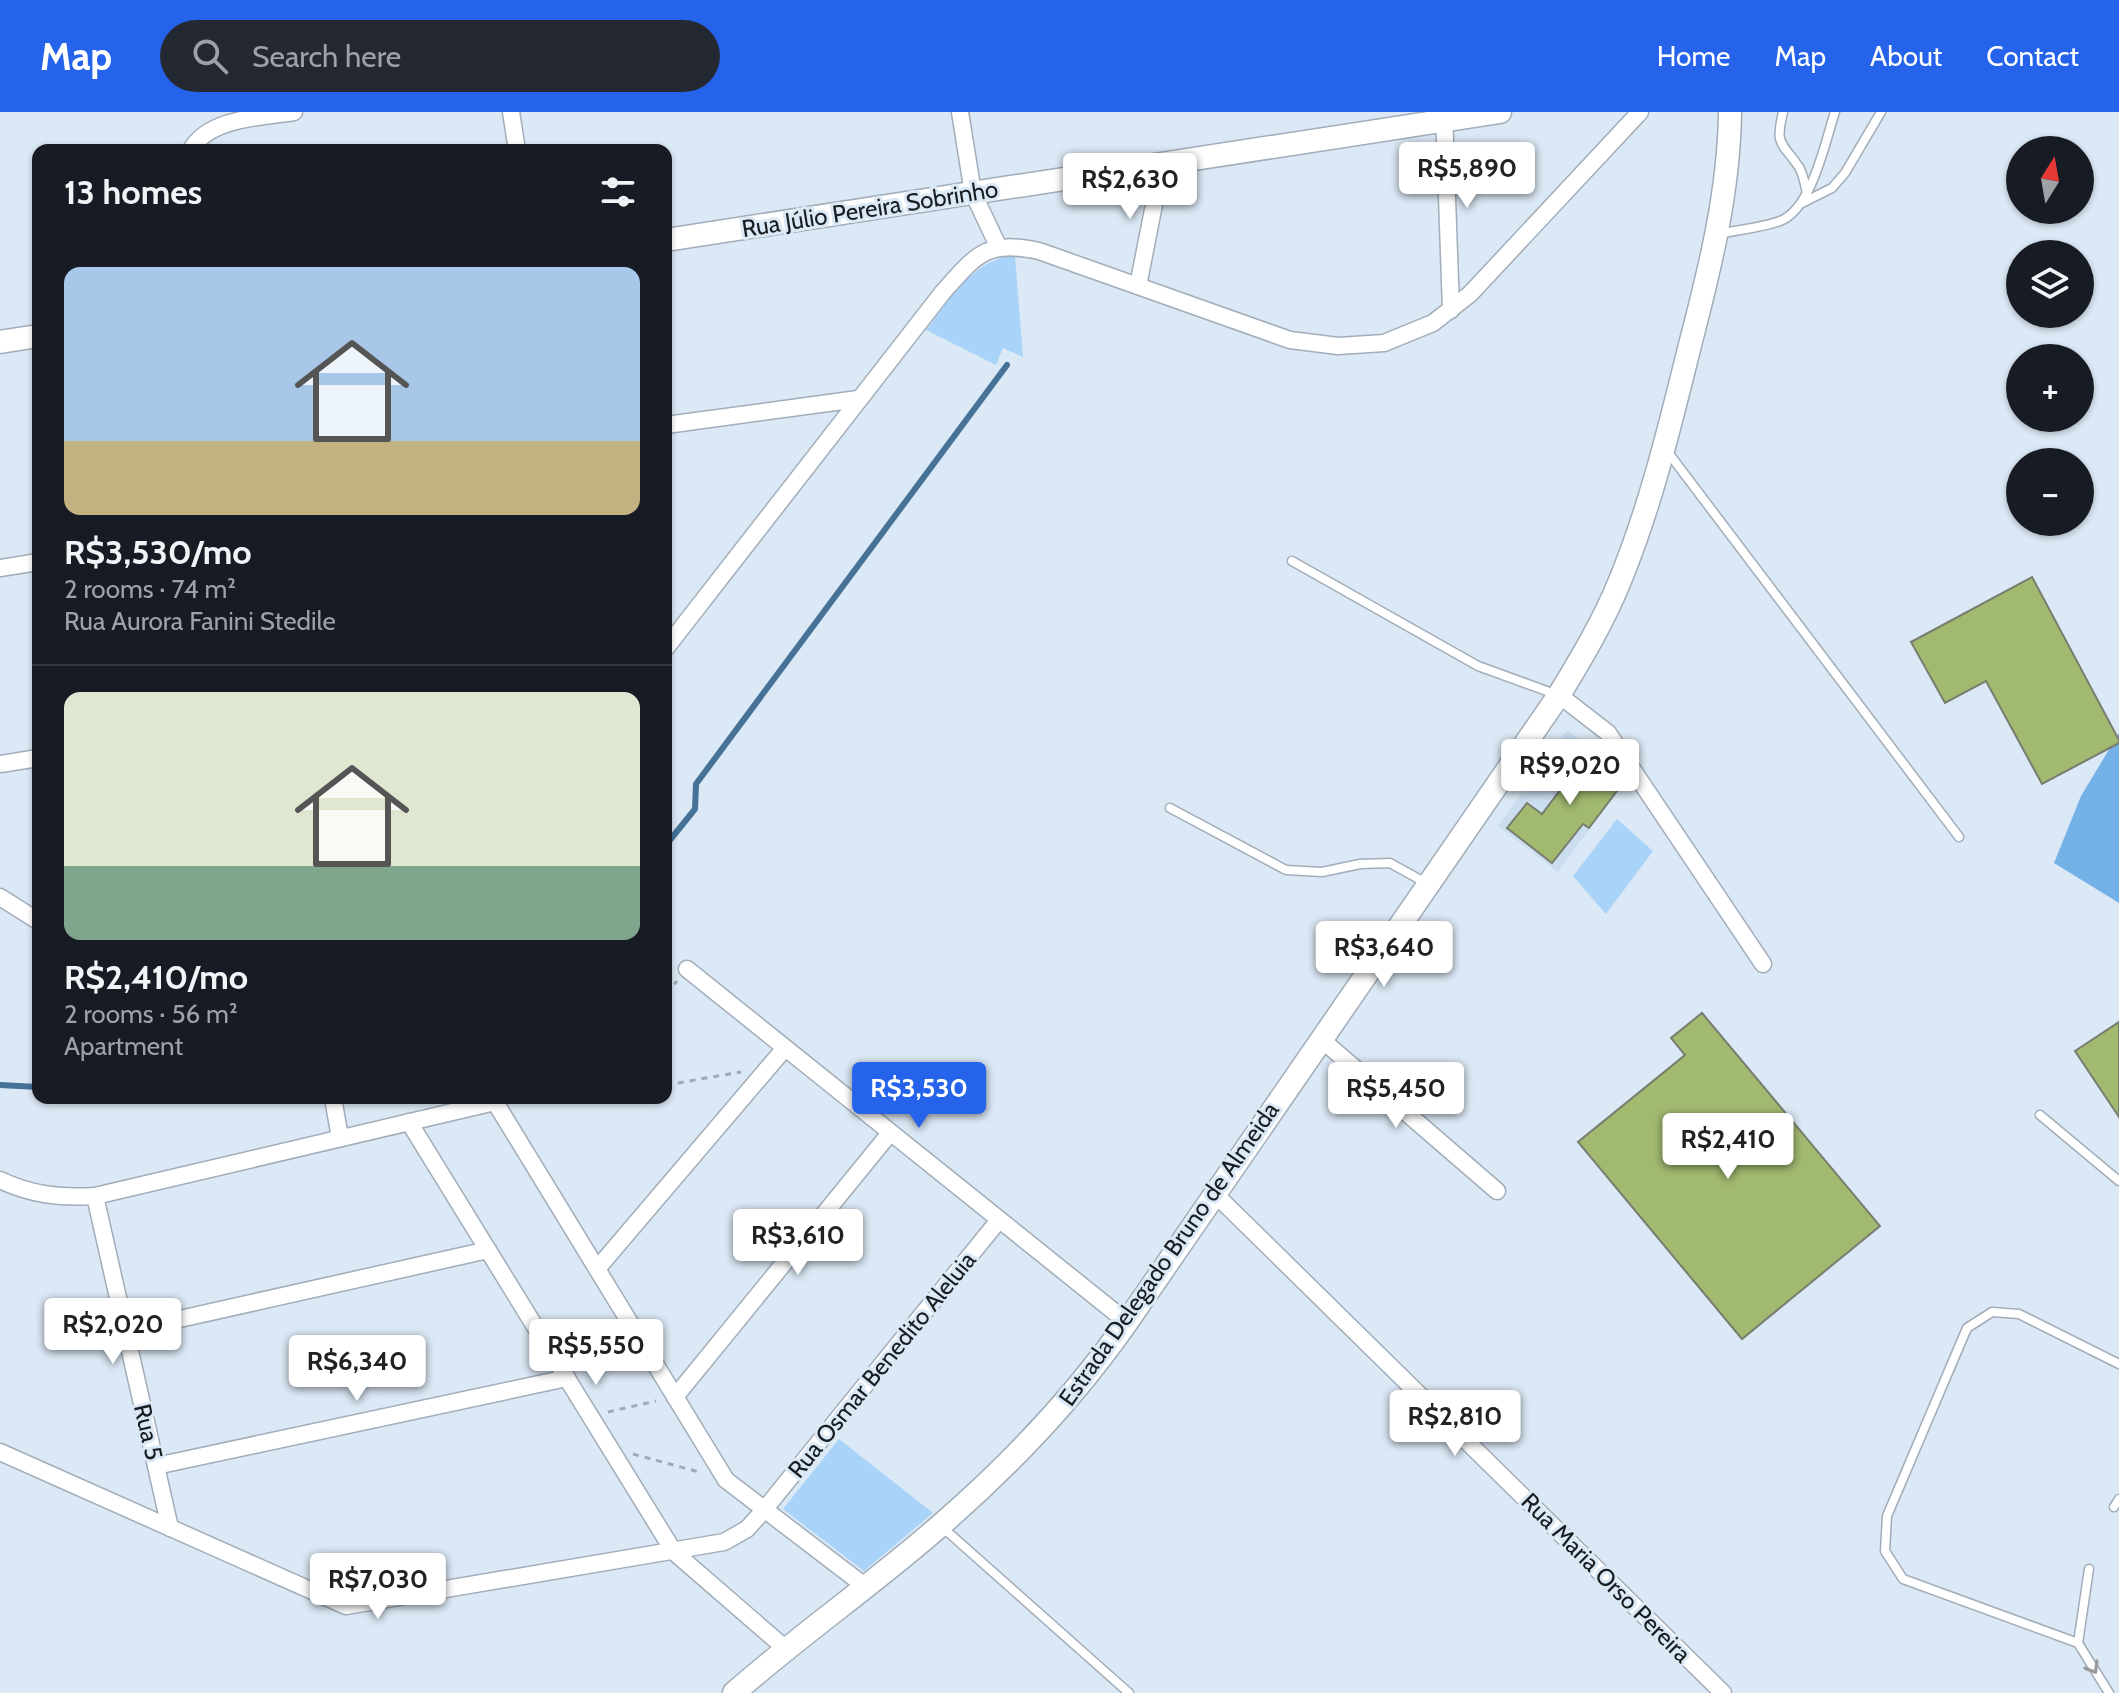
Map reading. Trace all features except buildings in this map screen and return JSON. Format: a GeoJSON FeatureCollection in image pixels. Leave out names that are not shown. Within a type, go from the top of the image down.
{"type":"FeatureCollection","features":[{"type":"Feature","properties":{"kind":"main road","name":"Rua Júlio Pereira Sobrinho"},"geometry":{"type":"LineString","coordinates":[[672,239],[1162,164],[1444,116],[1500,112]]}},
{"type":"Feature","properties":{"kind":"main road","name":"Estrada Delegado Bruno de Almeida"},"geometry":{"type":"LineString","coordinates":[[734,1693],[941,1526],[1029,1443],[1085,1379],[1559,695],[1618,586],[1645,513],[1717,234],[1727,169],[1730,112]]}},
{"type":"Feature","properties":{"kind":"main road"},"geometry":{"type":"LineString","coordinates":[[0,342],[32,337]]}},
{"type":"Feature","properties":{"kind":"street"},"geometry":{"type":"LineString","coordinates":[[195,144],[210,131],[294,112]]}},
{"type":"Feature","properties":{"kind":"street"},"geometry":{"type":"LineString","coordinates":[[511,112],[516,144]]}},
{"type":"Feature","properties":{"kind":"street"},"geometry":{"type":"LineString","coordinates":[[960,112],[973,193],[998,246]]}},
{"type":"Feature","properties":{"kind":"street"},"geometry":{"type":"LineString","coordinates":[[672,640],[957,276],[985,252],[998,246],[1039,251],[1290,340],[1359,346],[1397,339],[1433,323],[1488,277],[1640,112]]}},
{"type":"Feature","properties":{"kind":"street"},"geometry":{"type":"LineString","coordinates":[[1444,116],[1451,310]]}},
{"type":"Feature","properties":{"kind":"street"},"geometry":{"type":"LineString","coordinates":[[1138,286],[1162,164]]}},
{"type":"Feature","properties":{"kind":"street"},"geometry":{"type":"LineString","coordinates":[[672,424],[858,399]]}},
{"type":"Feature","properties":{"kind":"street"},"geometry":{"type":"LineString","coordinates":[[0,568],[32,563]]}},
{"type":"Feature","properties":{"kind":"street"},"geometry":{"type":"LineString","coordinates":[[1559,695],[1608,733],[1763,964]]}},
{"type":"Feature","properties":{"kind":"street"},"geometry":{"type":"LineString","coordinates":[[0,764],[32,759]]}},
{"type":"Feature","properties":{"kind":"street"},"geometry":{"type":"LineString","coordinates":[[0,897],[32,917]]}},
{"type":"Feature","properties":{"kind":"street"},"geometry":{"type":"LineString","coordinates":[[687,969],[1127,1322]]}},
{"type":"Feature","properties":{"kind":"street"},"geometry":{"type":"LineString","coordinates":[[1321,1039],[1497,1191]]}},
{"type":"Feature","properties":{"kind":"street"},"geometry":{"type":"LineString","coordinates":[[597,1269],[785,1048]]}},
{"type":"Feature","properties":{"kind":"street"},"geometry":{"type":"LineString","coordinates":[[334,1104],[340,1138]]}},
{"type":"Feature","properties":{"kind":"street"},"geometry":{"type":"LineString","coordinates":[[0,1180],[37,1194],[95,1196],[486,1104]]}},
{"type":"Feature","properties":{"kind":"street"},"geometry":{"type":"LineString","coordinates":[[496,1104],[726,1480],[866,1587]]}},
{"type":"Feature","properties":{"kind":"street"},"geometry":{"type":"LineString","coordinates":[[409,1122],[674,1552],[786,1649]]}},
{"type":"Feature","properties":{"kind":"street"},"geometry":{"type":"LineString","coordinates":[[675,1397],[890,1133]]}},
{"type":"Feature","properties":{"kind":"street","name":"Rua Maria Orso Pereira"},"geometry":{"type":"LineString","coordinates":[[1215,1194],[1723,1693]]}},
{"type":"Feature","properties":{"kind":"street","name":"Rua 5"},"geometry":{"type":"LineString","coordinates":[[95,1196],[170,1528]]}},
{"type":"Feature","properties":{"kind":"street","name":"Rua Osmar Benedito Aleluia"},"geometry":{"type":"LineString","coordinates":[[0,1452],[346,1606],[674,1552],[737,1537],[764,1510],[999,1220]]}},
{"type":"Feature","properties":{"kind":"street"},"geometry":{"type":"LineString","coordinates":[[126,1331],[488,1250]]}},
{"type":"Feature","properties":{"kind":"street"},"geometry":{"type":"LineString","coordinates":[[156,1466],[567,1378]]}},
{"type":"Feature","properties":{"kind":"lane"},"geometry":{"type":"LineString","coordinates":[[1783,112],[1779,143],[1801,170],[1807,193]]}},
{"type":"Feature","properties":{"kind":"lane"},"geometry":{"type":"LineString","coordinates":[[1801,204],[1835,112]]}},
{"type":"Feature","properties":{"kind":"lane"},"geometry":{"type":"LineString","coordinates":[[1717,234],[1782,221],[1801,204],[1832,188],[1845,173],[1881,112]]}},
{"type":"Feature","properties":{"kind":"lane"},"geometry":{"type":"LineString","coordinates":[[1664,447],[1959,837]]}},
{"type":"Feature","properties":{"kind":"lane"},"geometry":{"type":"LineString","coordinates":[[1292,561],[1478,666],[1559,695]]}},
{"type":"Feature","properties":{"kind":"lane"},"geometry":{"type":"LineString","coordinates":[[1170,808],[1286,870],[1322,872],[1360,864],[1390,863],[1429,885]]}},
{"type":"Feature","properties":{"kind":"lane"},"geometry":{"type":"LineString","coordinates":[[2040,1115],[2119,1181]]}},
{"type":"Feature","properties":{"kind":"lane"},"geometry":{"type":"LineString","coordinates":[[2109,1693],[2078,1643],[1903,1579],[1885,1551],[1887,1516],[1967,1328],[1992,1312],[2019,1314],[2119,1364]]}},
{"type":"Feature","properties":{"kind":"lane"},"geometry":{"type":"LineString","coordinates":[[941,1526],[1129,1693]]}},
{"type":"Feature","properties":{"kind":"lane"},"geometry":{"type":"LineString","coordinates":[[2078,1643],[2089,1569]]}},
{"type":"Feature","properties":{"kind":"path"},"geometry":{"type":"LineString","coordinates":[[672,1084],[770,1065]]}},
{"type":"Feature","properties":{"kind":"path"},"geometry":{"type":"LineString","coordinates":[[590,1416],[675,1397]]}},
{"type":"Feature","properties":{"kind":"path"},"geometry":{"type":"LineString","coordinates":[[610,1447],[726,1480]]}},
{"type":"Feature","properties":{"kind":"shaded area"},"geometry":{"type":"Polygon","coordinates":[[[1004,257],[1015,257],[1023,357],[1003,348],[996,365],[926,330],[969,277],[1004,257]]]}},
{"type":"Feature","properties":{"kind":"shaded area"},"geometry":{"type":"Polygon","coordinates":[[[1567,730],[1629,775],[1558,872],[1498,826],[1567,730]]]}},
{"type":"Feature","properties":{"kind":"shaded area"},"geometry":{"type":"Polygon","coordinates":[[[2119,733],[2119,903],[2054,863],[2081,796],[2119,733]]]}},
{"type":"Feature","properties":{"kind":"shaded area"},"geometry":{"type":"Polygon","coordinates":[[[1617,819],[1653,851],[1606,914],[1573,876],[1617,819]]]}},
{"type":"Feature","properties":{"kind":"shaded area"},"geometry":{"type":"Polygon","coordinates":[[[839,1439],[933,1513],[864,1571],[783,1509],[839,1439]]]}},
{"type":"Feature","properties":{"kind":"waterway"},"geometry":{"type":"LineString","coordinates":[[672,838],[695,809],[696,784],[1007,365]]}},
{"type":"Feature","properties":{"kind":"waterway"},"geometry":{"type":"LineString","coordinates":[[0,1085],[32,1087]]}}]}
